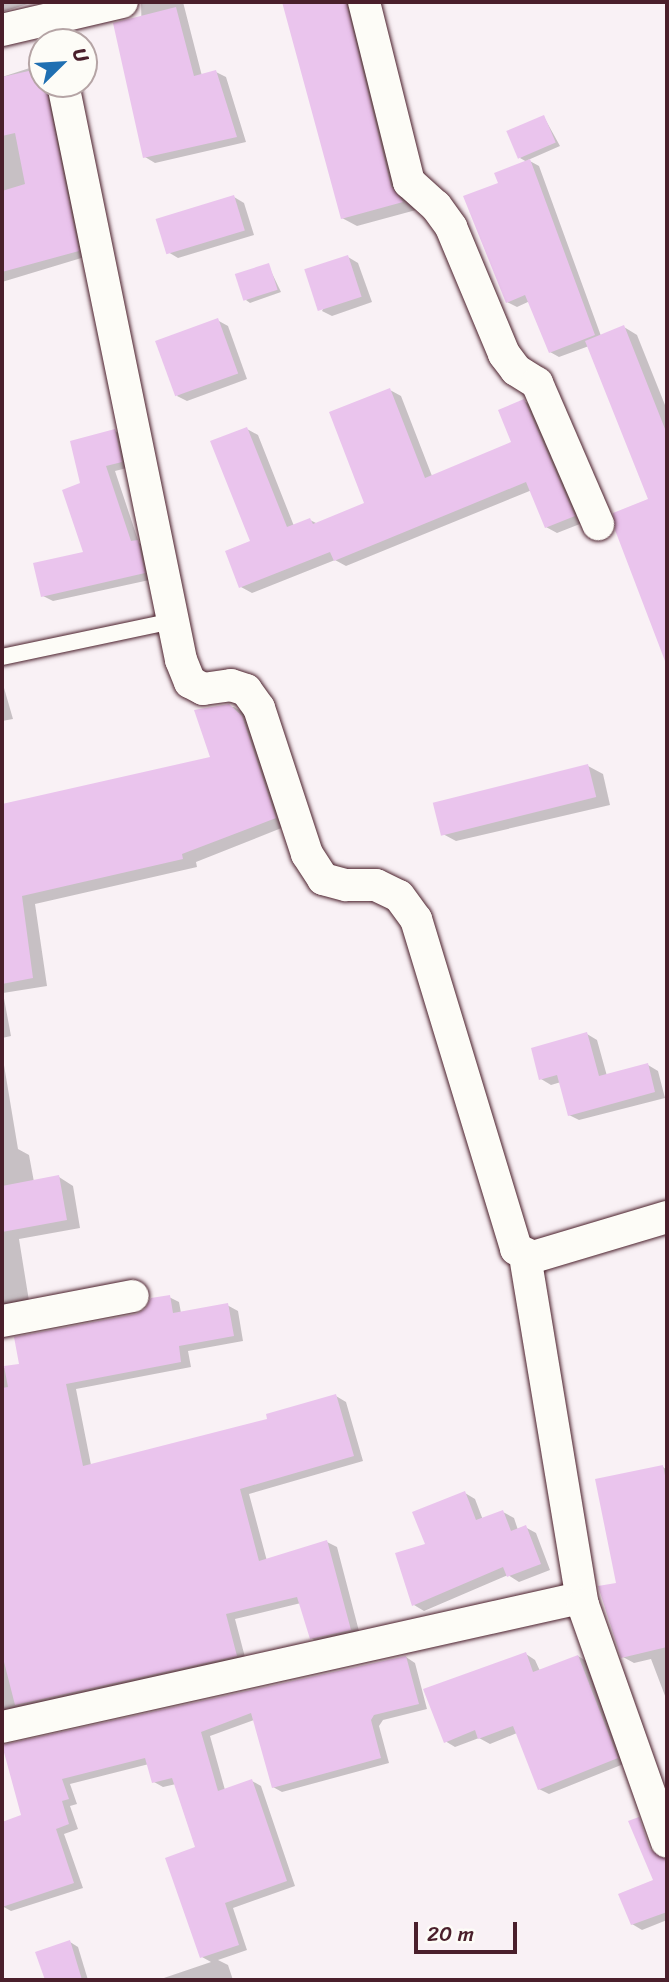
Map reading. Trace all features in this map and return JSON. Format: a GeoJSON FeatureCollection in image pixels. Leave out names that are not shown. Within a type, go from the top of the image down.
{"type":"FeatureCollection","features":[{"type":"Feature","properties":{"kind":"street"},"geometry":{"type":"LineString","coordinates":[[58,28],[122,2]]}},
{"type":"Feature","properties":{"kind":"street"},"geometry":{"type":"LineString","coordinates":[[364,2],[409,182],[436,206],[451,228],[504,354],[516,370],[537,383],[598,524]]}},
{"type":"Feature","properties":{"kind":"street"},"geometry":{"type":"LineString","coordinates":[[2,30],[28,30]]}},
{"type":"Feature","properties":{"kind":"street"},"geometry":{"type":"LineString","coordinates":[[67,98],[173,621],[190,682],[203,689],[231,684],[246,690],[259,708],[307,854],[323,879],[346,885],[376,885],[399,895],[416,919],[516,1249],[525,1256],[583,1605],[667,1842]]}},
{"type":"Feature","properties":{"kind":"street"},"geometry":{"type":"LineString","coordinates":[[525,1256],[667,1217]]}},
{"type":"Feature","properties":{"kind":"street"},"geometry":{"type":"LineString","coordinates":[[2,1321],[133,1296]]}},
{"type":"Feature","properties":{"kind":"street"},"geometry":{"type":"LineString","coordinates":[[2,1727],[564,1599],[583,1605]]}},
{"type":"Feature","properties":{"kind":"lane"},"geometry":{"type":"LineString","coordinates":[[2,657],[173,621]]}},
{"type":"Feature","properties":{"kind":"building"},"geometry":{"type":"Polygon","coordinates":[[[282,2],[346,2],[391,186],[403,202],[341,219],[282,2]]]}},
{"type":"Feature","properties":{"kind":"building"},"geometry":{"type":"Polygon","coordinates":[[[176,7],[194,76],[216,70],[237,137],[143,158],[113,23],[176,7]]]}},
{"type":"Feature","properties":{"kind":"building"},"geometry":{"type":"Polygon","coordinates":[[[28,71],[28,98],[48,98],[79,251],[2,272],[2,191],[25,184],[15,133],[2,136],[2,77],[28,71]]]}},
{"type":"Feature","properties":{"kind":"building"},"geometry":{"type":"Polygon","coordinates":[[[544,115],[556,143],[518,159],[506,131],[544,115]]]}},
{"type":"Feature","properties":{"kind":"building"},"geometry":{"type":"Polygon","coordinates":[[[530,159],[595,335],[549,353],[525,295],[506,303],[463,196],[498,183],[494,173],[530,159]]]}},
{"type":"Feature","properties":{"kind":"building"},"geometry":{"type":"Polygon","coordinates":[[[234,195],[245,230],[166,254],[156,219],[234,195]]]}},
{"type":"Feature","properties":{"kind":"building"},"geometry":{"type":"Polygon","coordinates":[[[348,255],[362,297],[318,311],[304,269],[348,255]]]}},
{"type":"Feature","properties":{"kind":"building"},"geometry":{"type":"Polygon","coordinates":[[[269,263],[278,290],[243,301],[235,274],[269,263]]]}},
{"type":"Feature","properties":{"kind":"building"},"geometry":{"type":"Polygon","coordinates":[[[218,318],[238,373],[175,396],[155,341],[218,318]]]}},
{"type":"Feature","properties":{"kind":"building"},"geometry":{"type":"Polygon","coordinates":[[[624,325],[667,434],[665,661],[615,530],[613,513],[648,499],[585,341],[624,325]]]}},
{"type":"Feature","properties":{"kind":"building"},"geometry":{"type":"Polygon","coordinates":[[[390,388],[425,478],[511,442],[498,410],[524,399],[575,516],[545,528],[526,482],[334,561],[330,552],[239,588],[225,551],[250,541],[210,441],[247,427],[287,527],[310,518],[313,524],[364,503],[329,412],[390,388]]]}},
{"type":"Feature","properties":{"kind":"building"},"geometry":{"type":"Polygon","coordinates":[[[115,429],[122,462],[106,466],[131,541],[138,540],[145,573],[41,597],[33,563],[83,552],[62,490],[80,483],[70,441],[115,429]]]}},
{"type":"Feature","properties":{"kind":"building"},"geometry":{"type":"Polygon","coordinates":[[[229,704],[242,716],[276,818],[182,854],[183,859],[22,896],[33,978],[2,984],[2,804],[210,757],[194,710],[229,704]]]}},
{"type":"Feature","properties":{"kind":"building"},"geometry":{"type":"Polygon","coordinates":[[[588,764],[596,797],[441,836],[433,803],[588,764]]]}},
{"type":"Feature","properties":{"kind":"building"},"geometry":{"type":"Polygon","coordinates":[[[587,1032],[599,1076],[648,1063],[655,1092],[568,1116],[557,1075],[539,1080],[531,1048],[587,1032]]]}},
{"type":"Feature","properties":{"kind":"building"},"geometry":{"type":"Polygon","coordinates":[[[59,1175],[67,1220],[2,1232],[2,1186],[59,1175]]]}},
{"type":"Feature","properties":{"kind":"building"},"geometry":{"type":"Polygon","coordinates":[[[170,1295],[173,1313],[228,1303],[234,1336],[179,1346],[181,1362],[66,1384],[83,1466],[267,1419],[266,1414],[336,1394],[354,1456],[240,1489],[259,1561],[327,1540],[351,1630],[310,1639],[297,1597],[226,1614],[237,1656],[15,1705],[2,1654],[2,1388],[8,1387],[4,1366],[19,1364],[14,1337],[136,1314],[145,1309],[151,1298],[170,1295]]]}},
{"type":"Feature","properties":{"kind":"building"},"geometry":{"type":"Polygon","coordinates":[[[663,1465],[667,1486],[667,1647],[621,1658],[598,1586],[616,1583],[595,1479],[663,1465]]]}},
{"type":"Feature","properties":{"kind":"building"},"geometry":{"type":"Polygon","coordinates":[[[465,1491],[476,1520],[503,1510],[511,1531],[526,1525],[541,1564],[507,1577],[503,1567],[412,1606],[395,1553],[425,1544],[412,1512],[465,1491]]]}},
{"type":"Feature","properties":{"kind":"building"},"geometry":{"type":"Polygon","coordinates":[[[526,1652],[533,1672],[578,1655],[618,1758],[538,1790],[513,1726],[478,1739],[475,1730],[444,1743],[423,1689],[526,1652]]]}},
{"type":"Feature","properties":{"kind":"building"},"geometry":{"type":"Polygon","coordinates":[[[406,1656],[419,1704],[374,1715],[371,1720],[381,1758],[272,1788],[251,1713],[201,1732],[218,1791],[252,1779],[287,1881],[225,1903],[239,1945],[200,1958],[165,1858],[195,1847],[172,1778],[152,1783],[145,1758],[62,1779],[69,1799],[62,1801],[69,1824],[56,1829],[74,1883],[2,1907],[2,1822],[21,1815],[2,1745],[406,1656]]]}},
{"type":"Feature","properties":{"kind":"building"},"geometry":{"type":"Polygon","coordinates":[[[639,1817],[650,1849],[667,1860],[667,1912],[631,1925],[618,1894],[653,1880],[628,1821],[639,1817]]]}},
{"type":"Feature","properties":{"kind":"building"},"geometry":{"type":"Polygon","coordinates":[[[70,1940],[82,1980],[45,1980],[35,1952],[70,1940]]]}}]}
